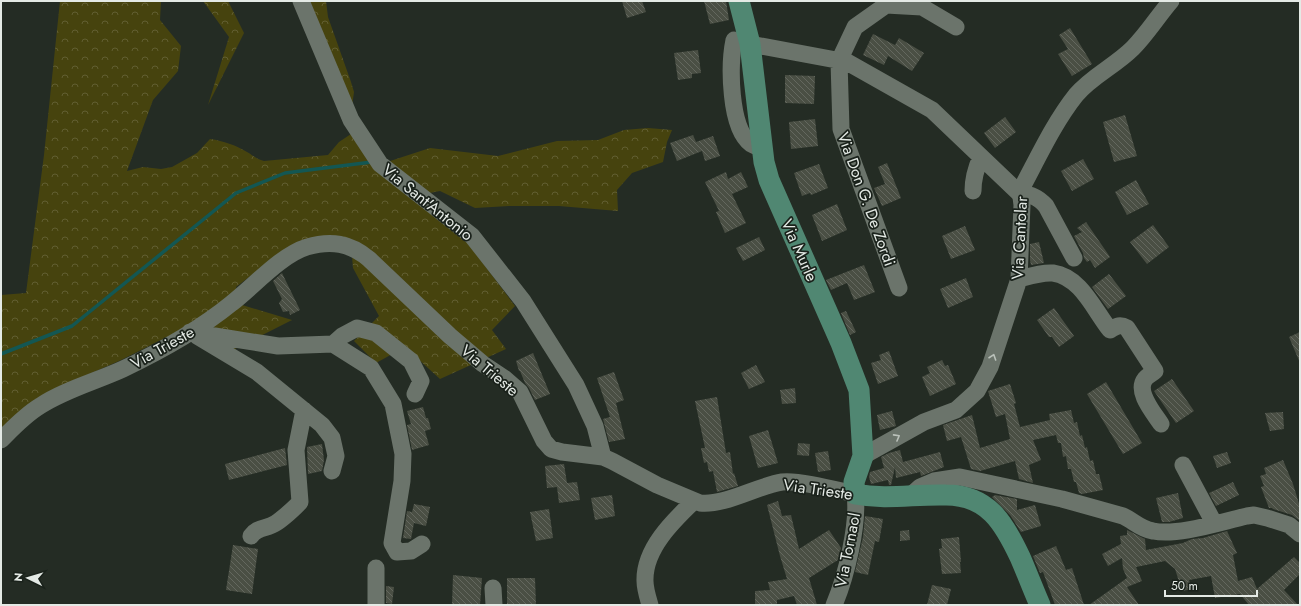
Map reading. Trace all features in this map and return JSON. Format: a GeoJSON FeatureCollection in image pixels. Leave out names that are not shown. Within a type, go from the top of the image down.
{"type":"FeatureCollection","features":[{"type":"Feature","properties":{"kind":"main road","name":"Via Murle"},"geometry":{"type":"LineString","coordinates":[[739,1],[742,42],[764,162],[769,180],[841,343],[859,390],[863,456],[854,482],[855,494]]}},
{"type":"Feature","properties":{"kind":"main road","name":"Via Trieste"},"geometry":{"type":"LineString","coordinates":[[855,494],[890,497],[946,495],[958,496],[978,502],[996,516],[1004,525],[1011,537],[1040,605]]}},
{"type":"Feature","properties":{"kind":"street","name":"Via Sant'Antonio"},"geometry":{"type":"LineString","coordinates":[[301,1],[351,120],[380,164],[472,236],[524,301],[576,385],[595,426],[603,457]]}},
{"type":"Feature","properties":{"kind":"street","name":"Via Cantolar"},"geometry":{"type":"LineString","coordinates":[[863,456],[924,422],[956,410],[977,390],[990,367],[1017,286],[1022,205],[1019,193],[1053,130],[1069,104],[1084,86],[1132,49],[1171,1]]}},
{"type":"Feature","properties":{"kind":"street","name":"Via Don G. De Zordi"},"geometry":{"type":"LineString","coordinates":[[899,288],[841,129],[839,61],[855,27],[886,5],[922,7],[956,27]]}},
{"type":"Feature","properties":{"kind":"street"},"geometry":{"type":"LineString","coordinates":[[742,42],[847,62],[932,110],[1019,193],[1033,195],[1042,202],[1074,258]]}},
{"type":"Feature","properties":{"kind":"street"},"geometry":{"type":"LineString","coordinates":[[973,191],[975,174],[981,157]]}},
{"type":"Feature","properties":{"kind":"street","name":"Via Trieste"},"geometry":{"type":"LineString","coordinates":[[1,440],[40,405],[123,369],[178,340],[231,304],[289,256],[315,245],[344,244],[365,255],[456,341],[520,392],[547,446],[551,449],[562,452],[603,457],[657,485],[694,501],[704,503],[721,500],[785,482],[855,494]]}},
{"type":"Feature","properties":{"kind":"street"},"geometry":{"type":"LineString","coordinates":[[1017,286],[1041,274],[1052,273],[1070,280],[1079,286],[1110,330],[1119,325],[1127,328],[1155,371],[1145,380],[1142,390],[1143,396],[1161,424]]}},
{"type":"Feature","properties":{"kind":"street"},"geometry":{"type":"LineString","coordinates":[[333,344],[342,336],[357,328],[376,333],[411,361],[421,381],[415,394]]}},
{"type":"Feature","properties":{"kind":"street"},"geometry":{"type":"LineString","coordinates":[[190,332],[278,346],[333,344],[371,368],[393,404],[403,454],[402,482],[392,543],[397,552],[411,551],[422,544]]}},
{"type":"Feature","properties":{"kind":"street"},"geometry":{"type":"LineString","coordinates":[[190,332],[258,372],[322,425],[332,438],[336,456],[332,471]]}},
{"type":"Feature","properties":{"kind":"street"},"geometry":{"type":"LineString","coordinates":[[251,536],[254,531],[275,524],[300,502],[296,450],[304,410]]}},
{"type":"Feature","properties":{"kind":"street"},"geometry":{"type":"LineString","coordinates":[[1183,465],[1214,524]]}},
{"type":"Feature","properties":{"kind":"street"},"geometry":{"type":"LineString","coordinates":[[910,496],[920,487],[934,481],[960,477],[1062,499],[1123,516],[1131,520],[1139,527],[1153,531],[1179,532],[1254,515],[1289,525],[1300,534]]}},
{"type":"Feature","properties":{"kind":"street","name":"Via Tornaol"},"geometry":{"type":"LineString","coordinates":[[834,605],[839,593],[852,541],[856,503],[855,494]]}},
{"type":"Feature","properties":{"kind":"street"},"geometry":{"type":"LineString","coordinates":[[650,605],[645,581],[647,564],[657,542],[672,522],[694,501]]}},
{"type":"Feature","properties":{"kind":"street"},"geometry":{"type":"LineString","coordinates":[[376,568],[376,605]]}},
{"type":"Feature","properties":{"kind":"street"},"geometry":{"type":"LineString","coordinates":[[493,588],[494,605]]}},
{"type":"Feature","properties":{"kind":"green space"},"geometry":{"type":"Polygon","coordinates":[[[60,1],[161,1],[160,20],[181,46],[178,71],[153,100],[127,171],[143,167],[161,169],[172,167],[197,153],[210,139],[234,145],[264,161],[328,155],[339,142],[354,132],[467,242],[515,306],[492,330],[506,349],[440,379],[405,347],[376,363],[354,341],[379,316],[353,268],[351,245],[266,264],[236,287],[242,305],[292,320],[217,358],[213,319],[161,340],[119,361],[71,382],[1,431],[1,295],[26,293],[44,155],[60,1]]]}},
{"type":"Feature","properties":{"kind":"green space"},"geometry":{"type":"Polygon","coordinates":[[[203,1],[228,1],[244,33],[208,105],[229,37],[203,1]]]}},
{"type":"Feature","properties":{"kind":"green space"},"geometry":{"type":"Polygon","coordinates":[[[309,1],[326,1],[328,17],[354,92],[352,106],[309,1]]]}},
{"type":"Feature","properties":{"kind":"green space"},"geometry":{"type":"Polygon","coordinates":[[[648,128],[672,130],[667,142],[663,162],[632,173],[617,190],[618,211],[559,206],[475,208],[440,191],[424,194],[384,163],[430,148],[498,156],[557,141],[598,140],[624,130],[648,128]]]}},
{"type":"Feature","properties":{"kind":"building"},"geometry":{"type":"Polygon","coordinates":[[[622,1],[642,1],[646,12],[627,18],[622,1]]]}},
{"type":"Feature","properties":{"kind":"building"},"geometry":{"type":"Polygon","coordinates":[[[704,1],[726,1],[729,20],[710,24],[704,1]]]}},
{"type":"Feature","properties":{"kind":"building"},"geometry":{"type":"Polygon","coordinates":[[[1070,28],[1092,64],[1072,76],[1058,54],[1068,49],[1059,35],[1070,28]]]}},
{"type":"Feature","properties":{"kind":"building"},"geometry":{"type":"Polygon","coordinates":[[[873,34],[895,45],[899,38],[924,53],[912,71],[888,56],[884,65],[863,55],[873,34]]]}},
{"type":"Feature","properties":{"kind":"building"},"geometry":{"type":"Polygon","coordinates":[[[698,50],[701,73],[692,74],[692,78],[678,80],[674,53],[698,50]]]}},
{"type":"Feature","properties":{"kind":"building"},"geometry":{"type":"Polygon","coordinates":[[[785,75],[815,76],[814,104],[785,103],[785,75]]]}},
{"type":"Feature","properties":{"kind":"building"},"geometry":{"type":"Polygon","coordinates":[[[1125,115],[1137,156],[1114,162],[1103,122],[1125,115]]]}},
{"type":"Feature","properties":{"kind":"building"},"geometry":{"type":"Polygon","coordinates":[[[1005,117],[1016,132],[995,148],[984,133],[1005,117]]]}},
{"type":"Feature","properties":{"kind":"building"},"geometry":{"type":"Polygon","coordinates":[[[815,119],[818,146],[791,149],[789,122],[815,119]]]}},
{"type":"Feature","properties":{"kind":"building"},"geometry":{"type":"Polygon","coordinates":[[[693,135],[696,142],[713,136],[720,156],[705,161],[702,151],[677,161],[670,143],[693,135]]]}},
{"type":"Feature","properties":{"kind":"building"},"geometry":{"type":"Polygon","coordinates":[[[1083,159],[1094,179],[1072,191],[1061,171],[1083,159]]]}},
{"type":"Feature","properties":{"kind":"building"},"geometry":{"type":"Polygon","coordinates":[[[887,163],[901,198],[882,206],[874,188],[885,184],[878,167],[887,163]]]}},
{"type":"Feature","properties":{"kind":"building"},"geometry":{"type":"Polygon","coordinates":[[[819,164],[828,188],[811,195],[810,193],[802,196],[794,173],[819,164]]]}},
{"type":"Feature","properties":{"kind":"building"},"geometry":{"type":"Polygon","coordinates":[[[726,172],[728,179],[741,172],[748,187],[732,194],[746,223],[725,233],[716,212],[719,211],[705,182],[726,172]]]}},
{"type":"Feature","properties":{"kind":"building"},"geometry":{"type":"Polygon","coordinates":[[[1136,180],[1149,204],[1127,215],[1115,192],[1136,180]]]}},
{"type":"Feature","properties":{"kind":"building"},"geometry":{"type":"Polygon","coordinates":[[[837,204],[847,230],[822,241],[812,215],[837,204]]]}},
{"type":"Feature","properties":{"kind":"building"},"geometry":{"type":"Polygon","coordinates":[[[1086,222],[1110,257],[1095,268],[1090,260],[1087,262],[1084,258],[1074,236],[1082,232],[1077,228],[1086,222]]]}},
{"type":"Feature","properties":{"kind":"building"},"geometry":{"type":"Polygon","coordinates":[[[1153,225],[1169,247],[1147,264],[1130,242],[1153,225]]]}},
{"type":"Feature","properties":{"kind":"building"},"geometry":{"type":"Polygon","coordinates":[[[965,226],[975,250],[951,259],[942,236],[965,226]]]}},
{"type":"Feature","properties":{"kind":"building"},"geometry":{"type":"Polygon","coordinates":[[[759,237],[765,250],[743,261],[736,248],[759,237]]]}},
{"type":"Feature","properties":{"kind":"building"},"geometry":{"type":"Polygon","coordinates":[[[1039,242],[1044,263],[1031,265],[1030,244],[1039,242]]]}},
{"type":"Feature","properties":{"kind":"building"},"geometry":{"type":"Polygon","coordinates":[[[864,265],[875,292],[854,300],[847,283],[831,290],[826,280],[864,265]]]}},
{"type":"Feature","properties":{"kind":"building"},"geometry":{"type":"Polygon","coordinates":[[[282,273],[300,310],[290,315],[289,311],[283,312],[279,303],[282,299],[273,281],[282,273]]]}},
{"type":"Feature","properties":{"kind":"building"},"geometry":{"type":"Polygon","coordinates":[[[1109,274],[1126,296],[1108,309],[1092,287],[1109,274]]]}},
{"type":"Feature","properties":{"kind":"building"},"geometry":{"type":"Polygon","coordinates":[[[966,278],[973,297],[948,308],[940,289],[966,278]]]}},
{"type":"Feature","properties":{"kind":"building"},"geometry":{"type":"Polygon","coordinates":[[[1054,308],[1074,336],[1059,347],[1052,337],[1049,337],[1037,320],[1054,308]]]}},
{"type":"Feature","properties":{"kind":"building"},"geometry":{"type":"Polygon","coordinates":[[[846,311],[856,332],[850,335],[841,313],[846,311]]]}},
{"type":"Feature","properties":{"kind":"building"},"geometry":{"type":"Polygon","coordinates":[[[1300,332],[1300,363],[1289,337],[1300,332]]]}},
{"type":"Feature","properties":{"kind":"building"},"geometry":{"type":"Polygon","coordinates":[[[889,351],[898,376],[878,384],[871,363],[881,360],[879,355],[889,351]]]}},
{"type":"Feature","properties":{"kind":"building"},"geometry":{"type":"Polygon","coordinates":[[[533,353],[550,394],[535,400],[519,371],[516,361],[533,353]]]}},
{"type":"Feature","properties":{"kind":"building"},"geometry":{"type":"Polygon","coordinates":[[[942,360],[945,366],[948,365],[956,384],[930,396],[922,377],[930,373],[927,367],[942,360]]]}},
{"type":"Feature","properties":{"kind":"building"},"geometry":{"type":"Polygon","coordinates":[[[756,365],[765,382],[749,389],[741,373],[756,365]]]}},
{"type":"Feature","properties":{"kind":"building"},"geometry":{"type":"Polygon","coordinates":[[[614,372],[624,400],[616,403],[625,439],[609,442],[603,419],[610,417],[597,378],[614,372]]]}},
{"type":"Feature","properties":{"kind":"building"},"geometry":{"type":"Polygon","coordinates":[[[1172,379],[1194,411],[1176,423],[1154,391],[1172,379]]]}},
{"type":"Feature","properties":{"kind":"building"},"geometry":{"type":"Polygon","coordinates":[[[1106,382],[1142,443],[1123,454],[1087,394],[1106,382]]]}},
{"type":"Feature","properties":{"kind":"building"},"geometry":{"type":"Polygon","coordinates":[[[1010,384],[1016,403],[1014,404],[1020,427],[1050,420],[1049,414],[1071,410],[1074,423],[1077,422],[1080,436],[1082,435],[1085,448],[1087,447],[1090,461],[1093,460],[1096,474],[1099,474],[1103,490],[1082,494],[1079,493],[1076,482],[1074,482],[1071,469],[1068,469],[1066,456],[1063,457],[1061,443],[1058,443],[1056,435],[1033,440],[1041,460],[1029,465],[1033,483],[1019,479],[1015,461],[980,471],[971,469],[961,437],[947,441],[943,425],[972,415],[980,448],[1010,439],[1005,414],[996,417],[988,391],[1010,384]]]}},
{"type":"Feature","properties":{"kind":"building"},"geometry":{"type":"Polygon","coordinates":[[[795,388],[796,403],[782,404],[780,390],[795,388]]]}},
{"type":"Feature","properties":{"kind":"building"},"geometry":{"type":"Polygon","coordinates":[[[717,397],[726,453],[730,452],[733,474],[734,473],[738,486],[717,492],[713,471],[709,472],[707,462],[704,463],[701,448],[705,448],[695,401],[717,397]]]}},
{"type":"Feature","properties":{"kind":"building"},"geometry":{"type":"Polygon","coordinates":[[[423,407],[431,429],[425,431],[429,445],[412,450],[407,425],[411,424],[407,411],[423,407]]]}},
{"type":"Feature","properties":{"kind":"building"},"geometry":{"type":"Polygon","coordinates":[[[892,411],[896,426],[880,430],[877,415],[892,411]]]}},
{"type":"Feature","properties":{"kind":"building"},"geometry":{"type":"Polygon","coordinates":[[[1283,412],[1284,429],[1270,431],[1265,413],[1283,412]]]}},
{"type":"Feature","properties":{"kind":"building"},"geometry":{"type":"Polygon","coordinates":[[[768,430],[778,463],[758,468],[749,436],[768,430]]]}},
{"type":"Feature","properties":{"kind":"building"},"geometry":{"type":"Polygon","coordinates":[[[798,443],[810,444],[809,456],[797,455],[798,443]]]}},
{"type":"Feature","properties":{"kind":"building"},"geometry":{"type":"Polygon","coordinates":[[[322,444],[324,460],[322,471],[308,474],[307,447],[322,444]]]}},
{"type":"Feature","properties":{"kind":"building"},"geometry":{"type":"Polygon","coordinates":[[[285,448],[287,465],[229,480],[225,464],[285,448]]]}},
{"type":"Feature","properties":{"kind":"building"},"geometry":{"type":"Polygon","coordinates":[[[900,450],[903,462],[940,452],[944,467],[921,476],[920,472],[896,478],[895,467],[891,485],[889,485],[888,480],[871,484],[869,477],[870,472],[884,468],[881,457],[900,450]]]}},
{"type":"Feature","properties":{"kind":"building"},"geometry":{"type":"Polygon","coordinates":[[[828,451],[831,470],[818,472],[815,453],[828,451]]]}},
{"type":"Feature","properties":{"kind":"building"},"geometry":{"type":"Polygon","coordinates":[[[1227,452],[1231,463],[1217,468],[1213,456],[1227,452]]]}},
{"type":"Feature","properties":{"kind":"building"},"geometry":{"type":"Polygon","coordinates":[[[1283,460],[1293,484],[1300,507],[1300,521],[1292,515],[1269,508],[1261,487],[1264,486],[1260,476],[1266,474],[1264,468],[1283,460]]]}},
{"type":"Feature","properties":{"kind":"building"},"geometry":{"type":"Polygon","coordinates":[[[564,464],[567,483],[577,482],[580,500],[559,503],[557,487],[547,488],[545,466],[564,464]]]}},
{"type":"Feature","properties":{"kind":"building"},"geometry":{"type":"Polygon","coordinates":[[[1233,482],[1239,495],[1216,506],[1209,493],[1233,482]]]}},
{"type":"Feature","properties":{"kind":"building"},"geometry":{"type":"Polygon","coordinates":[[[1178,493],[1183,518],[1169,522],[1162,522],[1156,498],[1178,493]]]}},
{"type":"Feature","properties":{"kind":"building"},"geometry":{"type":"Polygon","coordinates":[[[612,495],[615,516],[595,520],[591,498],[612,495]]]}},
{"type":"Feature","properties":{"kind":"building"},"geometry":{"type":"Polygon","coordinates":[[[995,495],[1017,499],[1017,510],[1035,505],[1041,526],[1021,532],[1010,515],[992,497],[995,495]]]}},
{"type":"Feature","properties":{"kind":"building"},"geometry":{"type":"Polygon","coordinates":[[[778,501],[782,516],[791,515],[799,549],[829,530],[841,548],[838,560],[809,578],[817,605],[797,605],[794,596],[777,600],[777,605],[755,605],[755,591],[770,590],[768,582],[787,579],[767,505],[778,501]]]}},
{"type":"Feature","properties":{"kind":"building"},"geometry":{"type":"Polygon","coordinates":[[[414,504],[430,507],[426,526],[414,523],[411,539],[403,538],[407,511],[412,512],[414,504]]]}},
{"type":"Feature","properties":{"kind":"building"},"geometry":{"type":"Polygon","coordinates":[[[549,509],[553,538],[536,541],[530,512],[549,509]]]}},
{"type":"Feature","properties":{"kind":"building"},"geometry":{"type":"Polygon","coordinates":[[[865,516],[883,519],[879,542],[875,541],[868,575],[855,572],[863,537],[865,516]]]}},
{"type":"Feature","properties":{"kind":"building"},"geometry":{"type":"Polygon","coordinates":[[[909,530],[910,540],[900,541],[900,531],[909,530]]]}},
{"type":"Feature","properties":{"kind":"building"},"geometry":{"type":"Polygon","coordinates":[[[1127,530],[1145,539],[1146,550],[1183,543],[1192,539],[1203,538],[1227,531],[1237,553],[1233,555],[1238,581],[1252,577],[1257,589],[1294,557],[1300,563],[1300,574],[1284,590],[1298,605],[1249,605],[1240,594],[1215,598],[1211,576],[1189,580],[1192,589],[1182,591],[1175,569],[1165,561],[1136,567],[1142,581],[1127,587],[1139,605],[1089,605],[1127,578],[1123,569],[1122,558],[1108,566],[1102,554],[1121,544],[1120,536],[1127,535],[1127,530]]]}},
{"type":"Feature","properties":{"kind":"building"},"geometry":{"type":"Polygon","coordinates":[[[959,537],[961,573],[942,574],[939,549],[942,548],[941,539],[959,537]]]}},
{"type":"Feature","properties":{"kind":"building"},"geometry":{"type":"Polygon","coordinates":[[[233,545],[258,549],[252,594],[226,590],[233,545]]]}},
{"type":"Feature","properties":{"kind":"building"},"geometry":{"type":"Polygon","coordinates":[[[1056,546],[1066,570],[1072,568],[1084,605],[1055,605],[1043,572],[1040,573],[1033,556],[1056,546]]]}},
{"type":"Feature","properties":{"kind":"building"},"geometry":{"type":"Polygon","coordinates":[[[453,575],[482,578],[480,605],[452,605],[453,575]]]}},
{"type":"Feature","properties":{"kind":"building"},"geometry":{"type":"Polygon","coordinates":[[[507,578],[535,578],[536,605],[507,605],[507,578]]]}},
{"type":"Feature","properties":{"kind":"building"},"geometry":{"type":"Polygon","coordinates":[[[932,585],[951,589],[947,605],[927,605],[932,585]]]}},
{"type":"Feature","properties":{"kind":"building"},"geometry":{"type":"Polygon","coordinates":[[[386,586],[394,587],[392,604],[386,603],[386,586]]]}},
{"type":"Feature","properties":{"kind":"waterway"},"geometry":{"type":"LineString","coordinates":[[1,354],[72,326],[236,193],[285,173],[372,162]]}}]}
